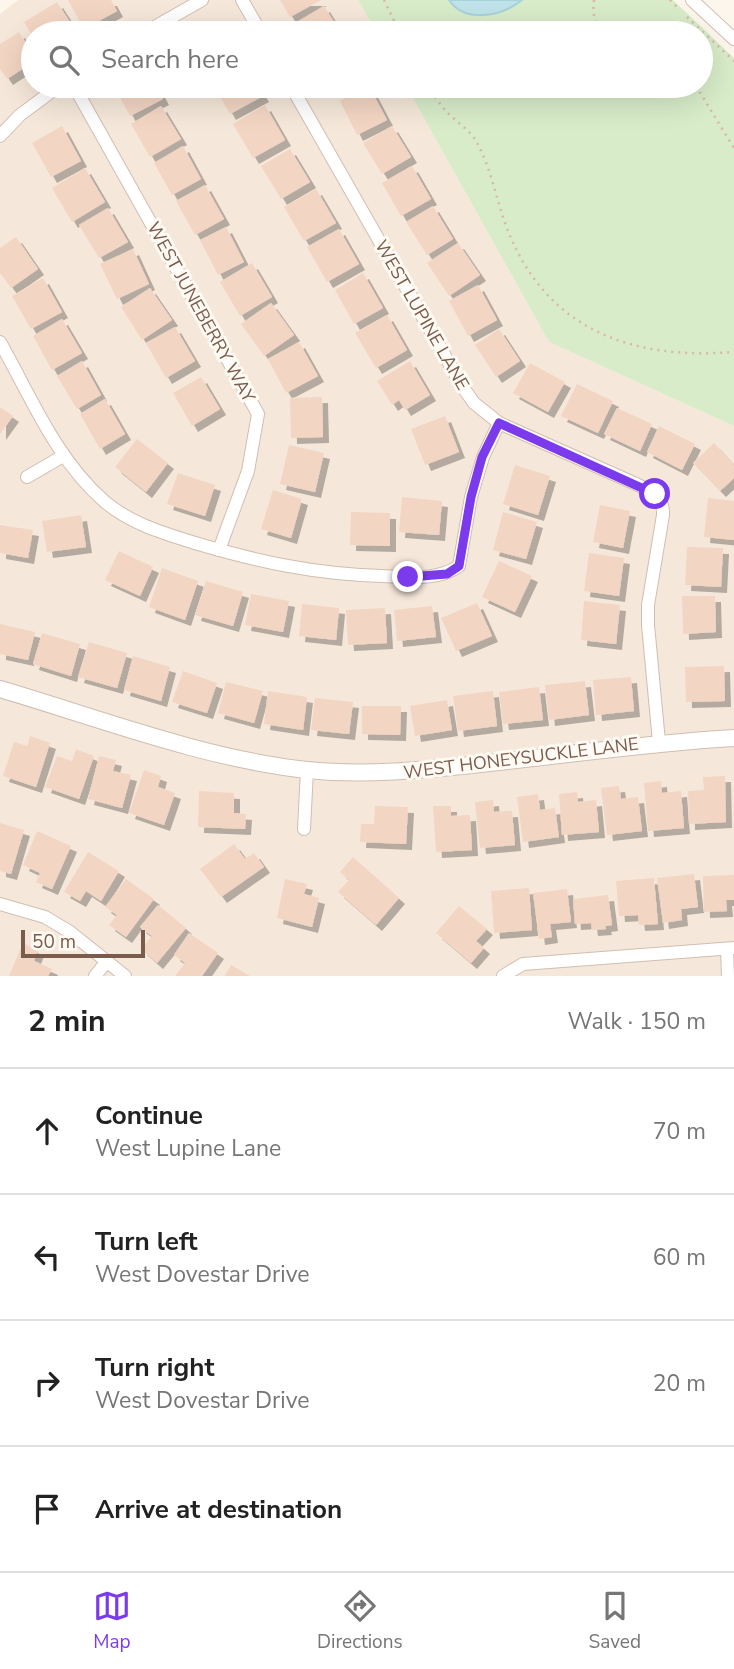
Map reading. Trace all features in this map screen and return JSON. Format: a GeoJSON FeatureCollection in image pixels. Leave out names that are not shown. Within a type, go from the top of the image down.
{"type":"FeatureCollection","features":[{"type":"Feature","properties":{"kind":"street"},"geometry":{"type":"LineString","coordinates":[[165,21],[202,0]]}},
{"type":"Feature","properties":{"kind":"street"},"geometry":{"type":"LineString","coordinates":[[242,0],[254,21]]}},
{"type":"Feature","properties":{"kind":"street"},"geometry":{"type":"LineString","coordinates":[[692,0],[734,39]]}},
{"type":"Feature","properties":{"kind":"street"},"geometry":{"type":"LineString","coordinates":[[0,136],[20,115],[43,98]]}},
{"type":"Feature","properties":{"kind":"street","name":"WEST JUNEBERRY WAY"},"geometry":{"type":"LineString","coordinates":[[81,98],[258,414],[248,471],[219,550]]}},
{"type":"Feature","properties":{"kind":"street","name":"WEST LUPINE LANE"},"geometry":{"type":"LineString","coordinates":[[298,98],[462,386],[474,402],[499,423],[649,489],[662,504],[663,515],[648,605],[659,742]]}},
{"type":"Feature","properties":{"kind":"street"},"geometry":{"type":"LineString","coordinates":[[0,342],[63,456],[105,502],[131,520],[167,534],[219,550],[303,570],[394,576],[447,574],[459,566],[471,497],[482,457],[499,423]]}},
{"type":"Feature","properties":{"kind":"street"},"geometry":{"type":"LineString","coordinates":[[27,477],[63,456]]}},
{"type":"Feature","properties":{"kind":"street","name":"WEST HONEYSUCKLE LANE"},"geometry":{"type":"LineString","coordinates":[[0,689],[208,751],[307,770],[392,773],[659,742],[734,737]]}},
{"type":"Feature","properties":{"kind":"street"},"geometry":{"type":"LineString","coordinates":[[304,829],[307,770]]}},
{"type":"Feature","properties":{"kind":"street"},"geometry":{"type":"LineString","coordinates":[[0,904],[45,917],[70,932],[125,976]]}},
{"type":"Feature","properties":{"kind":"street"},"geometry":{"type":"LineString","coordinates":[[504,976],[523,964],[731,948],[727,976]]}},
{"type":"Feature","properties":{"kind":"street"},"geometry":{"type":"LineString","coordinates":[[95,976],[107,961]]}},
{"type":"Feature","properties":{"kind":"path"},"geometry":{"type":"LineString","coordinates":[[384,0],[394,21]]}},
{"type":"Feature","properties":{"kind":"path"},"geometry":{"type":"LineString","coordinates":[[594,0],[595,21]]}},
{"type":"Feature","properties":{"kind":"path"},"geometry":{"type":"LineString","coordinates":[[670,0],[692,21]]}},
{"type":"Feature","properties":{"kind":"path"},"geometry":{"type":"LineString","coordinates":[[713,41],[734,61]]}},
{"type":"Feature","properties":{"kind":"path"},"geometry":{"type":"LineString","coordinates":[[435,98],[477,143],[488,165],[509,234],[538,282],[562,311],[605,335],[655,351],[685,354],[734,352]]}},
{"type":"Feature","properties":{"kind":"path"},"geometry":{"type":"LineString","coordinates":[[703,98],[734,148]]}},
{"type":"Feature","properties":{"kind":"shaded area"},"geometry":{"type":"Polygon","coordinates":[[[18,0],[358,0],[370,21],[21,21],[21,98],[413,98],[549,342],[734,426],[734,976],[0,976],[0,14],[18,0]]]}},
{"type":"Feature","properties":{"kind":"green space"},"geometry":{"type":"Polygon","coordinates":[[[358,0],[673,0],[695,21],[370,21],[358,0]]]}},
{"type":"Feature","properties":{"kind":"green space"},"geometry":{"type":"Polygon","coordinates":[[[713,38],[734,58],[734,426],[549,342],[413,98],[713,98],[713,38]]]}},
{"type":"Feature","properties":{"kind":"water"},"geometry":{"type":"Polygon","coordinates":[[[449,0],[522,0],[504,10],[474,15],[456,8],[449,0]]]}},
{"type":"Feature","properties":{"kind":"building"},"geometry":{"type":"Polygon","coordinates":[[[68,0],[111,0],[117,11],[99,21],[80,21],[68,0]]]}},
{"type":"Feature","properties":{"kind":"building"},"geometry":{"type":"Polygon","coordinates":[[[280,0],[321,0],[290,17],[280,0]]]}},
{"type":"Feature","properties":{"kind":"building"},"geometry":{"type":"Polygon","coordinates":[[[57,2],[69,21],[26,21],[57,2]]]}},
{"type":"Feature","properties":{"kind":"building"},"geometry":{"type":"Polygon","coordinates":[[[324,6],[333,21],[298,21],[324,6]]]}},
{"type":"Feature","properties":{"kind":"building"},"geometry":{"type":"Polygon","coordinates":[[[19,32],[21,35],[21,70],[7,79],[0,69],[0,44],[19,32]]]}},
{"type":"Feature","properties":{"kind":"building"},"geometry":{"type":"Polygon","coordinates":[[[120,98],[163,99],[130,116],[120,98]]]}},
{"type":"Feature","properties":{"kind":"building"},"geometry":{"type":"Polygon","coordinates":[[[221,98],[259,98],[230,114],[221,98]]]}},
{"type":"Feature","properties":{"kind":"building"},"geometry":{"type":"Polygon","coordinates":[[[346,98],[375,98],[387,120],[357,135],[340,101],[346,98]]]}},
{"type":"Feature","properties":{"kind":"building"},"geometry":{"type":"Polygon","coordinates":[[[265,105],[285,140],[253,158],[233,124],[265,105]]]}},
{"type":"Feature","properties":{"kind":"building"},"geometry":{"type":"Polygon","coordinates":[[[161,106],[181,139],[150,157],[131,124],[161,106]]]}},
{"type":"Feature","properties":{"kind":"building"},"geometry":{"type":"Polygon","coordinates":[[[62,126],[81,161],[51,177],[32,143],[62,126]]]}},
{"type":"Feature","properties":{"kind":"building"},"geometry":{"type":"Polygon","coordinates":[[[392,126],[411,157],[382,174],[363,143],[392,126]]]}},
{"type":"Feature","properties":{"kind":"building"},"geometry":{"type":"Polygon","coordinates":[[[183,146],[201,179],[172,195],[154,163],[183,146]]]}},
{"type":"Feature","properties":{"kind":"building"},"geometry":{"type":"Polygon","coordinates":[[[290,149],[310,182],[281,199],[261,166],[290,149]]]}},
{"type":"Feature","properties":{"kind":"building"},"geometry":{"type":"Polygon","coordinates":[[[412,166],[431,199],[401,216],[382,183],[412,166]]]}},
{"type":"Feature","properties":{"kind":"building"},"geometry":{"type":"Polygon","coordinates":[[[85,168],[105,202],[72,222],[52,188],[85,168]]]}},
{"type":"Feature","properties":{"kind":"building"},"geometry":{"type":"Polygon","coordinates":[[[205,185],[224,219],[195,235],[176,201],[205,185]]]}},
{"type":"Feature","properties":{"kind":"building"},"geometry":{"type":"Polygon","coordinates":[[[316,189],[336,223],[304,241],[284,207],[316,189]]]}},
{"type":"Feature","properties":{"kind":"building"},"geometry":{"type":"Polygon","coordinates":[[[433,206],[453,239],[427,255],[406,222],[433,206]]]}},
{"type":"Feature","properties":{"kind":"building"},"geometry":{"type":"Polygon","coordinates":[[[108,208],[128,242],[99,258],[79,225],[108,208]]]}},
{"type":"Feature","properties":{"kind":"building"},"geometry":{"type":"Polygon","coordinates":[[[226,227],[244,262],[218,275],[200,240],[226,227]]]}},
{"type":"Feature","properties":{"kind":"building"},"geometry":{"type":"Polygon","coordinates":[[[339,229],[359,264],[327,282],[307,247],[339,229]]]}},
{"type":"Feature","properties":{"kind":"building"},"geometry":{"type":"Polygon","coordinates":[[[16,237],[38,269],[11,288],[0,273],[0,248],[16,237]]]}},
{"type":"Feature","properties":{"kind":"building"},"geometry":{"type":"Polygon","coordinates":[[[458,243],[480,275],[449,296],[427,263],[458,243]]]}},
{"type":"Feature","properties":{"kind":"building"},"geometry":{"type":"Polygon","coordinates":[[[133,249],[149,284],[117,299],[100,264],[133,249]]]}},
{"type":"Feature","properties":{"kind":"building"},"geometry":{"type":"Polygon","coordinates":[[[252,263],[272,297],[240,316],[220,282],[252,263]]]}},
{"type":"Feature","properties":{"kind":"building"},"geometry":{"type":"Polygon","coordinates":[[[363,273],[383,308],[354,324],[335,290],[363,273]]]}},
{"type":"Feature","properties":{"kind":"building"},"geometry":{"type":"Polygon","coordinates":[[[43,278],[62,312],[31,329],[12,296],[43,278]]]}},
{"type":"Feature","properties":{"kind":"building"},"geometry":{"type":"Polygon","coordinates":[[[478,285],[497,320],[468,336],[449,301],[478,285]]]}},
{"type":"Feature","properties":{"kind":"building"},"geometry":{"type":"Polygon","coordinates":[[[150,288],[172,320],[142,340],[121,307],[150,288]]]}},
{"type":"Feature","properties":{"kind":"building"},"geometry":{"type":"Polygon","coordinates":[[[271,303],[294,335],[264,356],[241,324],[271,303]]]}},
{"type":"Feature","properties":{"kind":"building"},"geometry":{"type":"Polygon","coordinates":[[[387,315],[407,350],[376,368],[355,333],[387,315]]]}},
{"type":"Feature","properties":{"kind":"building"},"geometry":{"type":"Polygon","coordinates":[[[62,319],[82,353],[52,370],[33,336],[62,319]]]}},
{"type":"Feature","properties":{"kind":"building"},"geometry":{"type":"Polygon","coordinates":[[[175,327],[195,361],[166,378],[146,343],[175,327]]]}},
{"type":"Feature","properties":{"kind":"building"},"geometry":{"type":"Polygon","coordinates":[[[499,329],[520,361],[496,377],[475,345],[499,329]]]}},
{"type":"Feature","properties":{"kind":"building"},"geometry":{"type":"Polygon","coordinates":[[[299,342],[318,376],[286,393],[268,359],[299,342]]]}},
{"type":"Feature","properties":{"kind":"building"},"geometry":{"type":"Polygon","coordinates":[[[82,361],[101,395],[77,409],[57,376],[82,361]]]}},
{"type":"Feature","properties":{"kind":"building"},"geometry":{"type":"Polygon","coordinates":[[[410,361],[430,395],[405,410],[399,400],[392,405],[377,381],[410,361]]]}},
{"type":"Feature","properties":{"kind":"building"},"geometry":{"type":"Polygon","coordinates":[[[530,363],[565,382],[548,412],[513,393],[530,363]]]}},
{"type":"Feature","properties":{"kind":"building"},"geometry":{"type":"Polygon","coordinates":[[[201,377],[220,409],[192,426],[173,393],[201,377]]]}},
{"type":"Feature","properties":{"kind":"building"},"geometry":{"type":"Polygon","coordinates":[[[577,384],[613,401],[598,433],[561,416],[577,384]]]}},
{"type":"Feature","properties":{"kind":"building"},"geometry":{"type":"Polygon","coordinates":[[[322,397],[323,437],[291,438],[290,398],[322,397]]]}},
{"type":"Feature","properties":{"kind":"building"},"geometry":{"type":"Polygon","coordinates":[[[105,399],[125,434],[100,449],[80,414],[105,399]]]}},
{"type":"Feature","properties":{"kind":"building"},"geometry":{"type":"Polygon","coordinates":[[[0,407],[13,416],[0,434],[0,407]]]}},
{"type":"Feature","properties":{"kind":"building"},"geometry":{"type":"Polygon","coordinates":[[[617,408],[652,424],[640,451],[604,434],[617,408]]]}},
{"type":"Feature","properties":{"kind":"building"},"geometry":{"type":"Polygon","coordinates":[[[445,416],[459,452],[425,465],[411,429],[445,416]]]}},
{"type":"Feature","properties":{"kind":"building"},"geometry":{"type":"Polygon","coordinates":[[[659,426],[695,444],[682,470],[647,452],[659,426]]]}},
{"type":"Feature","properties":{"kind":"building"},"geometry":{"type":"Polygon","coordinates":[[[137,439],[168,463],[146,492],[115,467],[137,439]]]}},
{"type":"Feature","properties":{"kind":"building"},"geometry":{"type":"Polygon","coordinates":[[[714,443],[734,465],[734,478],[720,491],[693,463],[714,443]]]}},
{"type":"Feature","properties":{"kind":"building"},"geometry":{"type":"Polygon","coordinates":[[[289,445],[324,453],[315,492],[280,484],[289,445]]]}},
{"type":"Feature","properties":{"kind":"building"},"geometry":{"type":"Polygon","coordinates":[[[515,465],[550,476],[538,515],[503,504],[515,465]]]}},
{"type":"Feature","properties":{"kind":"building"},"geometry":{"type":"Polygon","coordinates":[[[178,473],[215,485],[205,516],[167,504],[178,473]]]}},
{"type":"Feature","properties":{"kind":"building"},"geometry":{"type":"Polygon","coordinates":[[[273,490],[302,499],[291,538],[261,529],[273,490]]]}},
{"type":"Feature","properties":{"kind":"building"},"geometry":{"type":"Polygon","coordinates":[[[402,497],[442,501],[439,535],[399,532],[402,497]]]}},
{"type":"Feature","properties":{"kind":"building"},"geometry":{"type":"Polygon","coordinates":[[[708,498],[734,501],[734,540],[704,537],[708,498]]]}},
{"type":"Feature","properties":{"kind":"building"},"geometry":{"type":"Polygon","coordinates":[[[600,505],[630,511],[623,548],[593,542],[600,505]]]}},
{"type":"Feature","properties":{"kind":"building"},"geometry":{"type":"Polygon","coordinates":[[[351,512],[390,513],[390,546],[350,545],[351,512]]]}},
{"type":"Feature","properties":{"kind":"building"},"geometry":{"type":"Polygon","coordinates":[[[503,512],[537,522],[526,559],[493,550],[503,512]]]}},
{"type":"Feature","properties":{"kind":"building"},"geometry":{"type":"Polygon","coordinates":[[[81,515],[86,547],[47,552],[42,521],[81,515]]]}},
{"type":"Feature","properties":{"kind":"building"},"geometry":{"type":"Polygon","coordinates":[[[0,525],[33,530],[28,558],[0,553],[0,525]]]}},
{"type":"Feature","properties":{"kind":"building"},"geometry":{"type":"Polygon","coordinates":[[[687,547],[723,548],[721,587],[685,585],[687,547]]]}},
{"type":"Feature","properties":{"kind":"building"},"geometry":{"type":"Polygon","coordinates":[[[119,551],[153,567],[140,596],[105,580],[119,551]]]}},
{"type":"Feature","properties":{"kind":"building"},"geometry":{"type":"Polygon","coordinates":[[[589,553],[624,558],[619,596],[584,591],[589,553]]]}},
{"type":"Feature","properties":{"kind":"building"},"geometry":{"type":"Polygon","coordinates":[[[499,561],[532,576],[515,612],[482,597],[499,561]]]}},
{"type":"Feature","properties":{"kind":"building"},"geometry":{"type":"Polygon","coordinates":[[[162,568],[198,581],[185,620],[149,607],[162,568]]]}},
{"type":"Feature","properties":{"kind":"building"},"geometry":{"type":"Polygon","coordinates":[[[206,581],[243,592],[233,626],[195,615],[206,581]]]}},
{"type":"Feature","properties":{"kind":"building"},"geometry":{"type":"Polygon","coordinates":[[[251,594],[289,601],[283,632],[245,625],[251,594]]]}},
{"type":"Feature","properties":{"kind":"building"},"geometry":{"type":"Polygon","coordinates":[[[682,596],[715,596],[716,632],[683,634],[682,596]]]}},
{"type":"Feature","properties":{"kind":"building"},"geometry":{"type":"Polygon","coordinates":[[[584,601],[620,605],[616,644],[581,640],[584,601]]]}},
{"type":"Feature","properties":{"kind":"building"},"geometry":{"type":"Polygon","coordinates":[[[477,603],[492,636],[456,651],[441,618],[477,603]]]}},
{"type":"Feature","properties":{"kind":"building"},"geometry":{"type":"Polygon","coordinates":[[[302,604],[339,608],[336,640],[299,636],[302,604]]]}},
{"type":"Feature","properties":{"kind":"building"},"geometry":{"type":"Polygon","coordinates":[[[432,606],[436,637],[397,641],[394,610],[432,606]]]}},
{"type":"Feature","properties":{"kind":"building"},"geometry":{"type":"Polygon","coordinates":[[[385,608],[387,643],[348,645],[346,610],[385,608]]]}},
{"type":"Feature","properties":{"kind":"building"},"geometry":{"type":"Polygon","coordinates":[[[0,624],[35,632],[28,660],[0,654],[0,624]]]}},
{"type":"Feature","properties":{"kind":"building"},"geometry":{"type":"Polygon","coordinates":[[[42,633],[80,644],[71,676],[33,664],[42,633]]]}},
{"type":"Feature","properties":{"kind":"building"},"geometry":{"type":"Polygon","coordinates":[[[89,642],[127,653],[117,688],[78,677],[89,642]]]}},
{"type":"Feature","properties":{"kind":"building"},"geometry":{"type":"Polygon","coordinates":[[[133,656],[170,667],[161,701],[124,690],[133,656]]]}},
{"type":"Feature","properties":{"kind":"building"},"geometry":{"type":"Polygon","coordinates":[[[724,666],[725,701],[686,702],[685,667],[724,666]]]}},
{"type":"Feature","properties":{"kind":"building"},"geometry":{"type":"Polygon","coordinates":[[[183,671],[217,683],[207,713],[172,702],[183,671]]]}},
{"type":"Feature","properties":{"kind":"building"},"geometry":{"type":"Polygon","coordinates":[[[631,677],[634,711],[596,715],[593,680],[631,677]]]}},
{"type":"Feature","properties":{"kind":"building"},"geometry":{"type":"Polygon","coordinates":[[[585,681],[589,715],[549,720],[545,685],[585,681]]]}},
{"type":"Feature","properties":{"kind":"building"},"geometry":{"type":"Polygon","coordinates":[[[226,682],[263,691],[254,723],[218,713],[226,682]]]}},
{"type":"Feature","properties":{"kind":"building"},"geometry":{"type":"Polygon","coordinates":[[[539,687],[543,720],[503,724],[499,692],[539,687]]]}},
{"type":"Feature","properties":{"kind":"building"},"geometry":{"type":"Polygon","coordinates":[[[268,691],[307,697],[303,730],[264,724],[268,691]]]}},
{"type":"Feature","properties":{"kind":"building"},"geometry":{"type":"Polygon","coordinates":[[[493,691],[497,726],[458,731],[453,696],[493,691]]]}},
{"type":"Feature","properties":{"kind":"building"},"geometry":{"type":"Polygon","coordinates":[[[315,698],[353,702],[349,734],[311,730],[315,698]]]}},
{"type":"Feature","properties":{"kind":"building"},"geometry":{"type":"Polygon","coordinates":[[[447,700],[452,730],[415,736],[410,706],[447,700]]]}},
{"type":"Feature","properties":{"kind":"building"},"geometry":{"type":"Polygon","coordinates":[[[362,706],[401,706],[400,735],[362,734],[362,706]]]}},
{"type":"Feature","properties":{"kind":"building"},"geometry":{"type":"Polygon","coordinates":[[[30,736],[50,743],[36,787],[3,776],[14,742],[27,746],[30,736]]]}},
{"type":"Feature","properties":{"kind":"building"},"geometry":{"type":"Polygon","coordinates":[[[76,749],[94,756],[79,799],[45,787],[57,756],[72,761],[76,749]]]}},
{"type":"Feature","properties":{"kind":"building"},"geometry":{"type":"Polygon","coordinates":[[[99,756],[116,760],[113,771],[131,775],[122,808],[88,799],[99,756]]]}},
{"type":"Feature","properties":{"kind":"building"},"geometry":{"type":"Polygon","coordinates":[[[144,770],[161,776],[158,787],[175,793],[164,825],[129,813],[144,770]]]}},
{"type":"Feature","properties":{"kind":"building"},"geometry":{"type":"Polygon","coordinates":[[[725,776],[726,822],[689,824],[688,791],[704,790],[703,777],[725,776]]]}},
{"type":"Feature","properties":{"kind":"building"},"geometry":{"type":"Polygon","coordinates":[[[661,781],[662,793],[681,791],[684,828],[648,831],[644,783],[661,781]]]}},
{"type":"Feature","properties":{"kind":"building"},"geometry":{"type":"Polygon","coordinates":[[[619,786],[621,799],[638,797],[642,831],[607,835],[601,788],[619,786]]]}},
{"type":"Feature","properties":{"kind":"building"},"geometry":{"type":"Polygon","coordinates":[[[199,791],[234,793],[234,813],[246,814],[245,829],[198,827],[199,791]]]}},
{"type":"Feature","properties":{"kind":"building"},"geometry":{"type":"Polygon","coordinates":[[[577,792],[578,802],[596,800],[599,832],[562,835],[559,794],[577,792]]]}},
{"type":"Feature","properties":{"kind":"building"},"geometry":{"type":"Polygon","coordinates":[[[538,794],[540,810],[555,808],[559,837],[523,842],[517,797],[538,794]]]}},
{"type":"Feature","properties":{"kind":"building"},"geometry":{"type":"Polygon","coordinates":[[[493,800],[494,812],[512,811],[515,845],[480,848],[475,802],[493,800]]]}},
{"type":"Feature","properties":{"kind":"building"},"geometry":{"type":"Polygon","coordinates":[[[375,806],[408,807],[406,844],[360,842],[361,824],[374,824],[375,806]]]}},
{"type":"Feature","properties":{"kind":"building"},"geometry":{"type":"Polygon","coordinates":[[[433,806],[451,806],[451,816],[470,815],[472,850],[436,852],[433,806]]]}},
{"type":"Feature","properties":{"kind":"building"},"geometry":{"type":"Polygon","coordinates":[[[0,823],[24,830],[11,874],[0,871],[0,823]]]}},
{"type":"Feature","properties":{"kind":"building"},"geometry":{"type":"Polygon","coordinates":[[[37,831],[71,846],[52,889],[36,882],[40,873],[23,865],[37,831]]]}},
{"type":"Feature","properties":{"kind":"building"},"geometry":{"type":"Polygon","coordinates":[[[234,844],[245,859],[254,853],[264,867],[221,897],[200,869],[234,844]]]}},
{"type":"Feature","properties":{"kind":"building"},"geometry":{"type":"Polygon","coordinates":[[[88,852],[119,871],[101,901],[86,891],[80,901],[64,892],[88,852]]]}},
{"type":"Feature","properties":{"kind":"building"},"geometry":{"type":"Polygon","coordinates":[[[353,857],[399,898],[376,925],[338,892],[349,880],[340,872],[353,857]]]}},
{"type":"Feature","properties":{"kind":"building"},"geometry":{"type":"Polygon","coordinates":[[[694,874],[698,907],[681,909],[682,920],[663,923],[657,878],[694,874]]]}},
{"type":"Feature","properties":{"kind":"building"},"geometry":{"type":"Polygon","coordinates":[[[734,875],[734,900],[726,900],[727,911],[704,912],[703,876],[734,875]]]}},
{"type":"Feature","properties":{"kind":"building"},"geometry":{"type":"Polygon","coordinates":[[[654,878],[658,924],[639,925],[638,915],[619,916],[616,881],[654,878]]]}},
{"type":"Feature","properties":{"kind":"building"},"geometry":{"type":"Polygon","coordinates":[[[126,879],[154,899],[126,937],[109,925],[117,915],[105,907],[126,879]]]}},
{"type":"Feature","properties":{"kind":"building"},"geometry":{"type":"Polygon","coordinates":[[[285,879],[307,884],[304,894],[319,898],[312,927],[277,918],[285,879]]]}},
{"type":"Feature","properties":{"kind":"building"},"geometry":{"type":"Polygon","coordinates":[[[529,888],[532,930],[494,933],[491,891],[529,888]]]}},
{"type":"Feature","properties":{"kind":"building"},"geometry":{"type":"Polygon","coordinates":[[[567,889],[571,922],[550,924],[552,937],[539,939],[533,893],[567,889]]]}},
{"type":"Feature","properties":{"kind":"building"},"geometry":{"type":"Polygon","coordinates":[[[608,895],[612,925],[605,926],[606,929],[592,930],[591,923],[575,924],[573,899],[608,895]]]}},
{"type":"Feature","properties":{"kind":"building"},"geometry":{"type":"Polygon","coordinates":[[[158,905],[186,928],[157,963],[141,949],[152,936],[140,927],[158,905]]]}},
{"type":"Feature","properties":{"kind":"building"},"geometry":{"type":"Polygon","coordinates":[[[459,906],[487,929],[476,941],[484,948],[471,963],[436,933],[459,906]]]}},
{"type":"Feature","properties":{"kind":"building"},"geometry":{"type":"Polygon","coordinates":[[[189,933],[218,953],[202,976],[175,976],[185,963],[174,955],[189,933]]]}},
{"type":"Feature","properties":{"kind":"building"},"geometry":{"type":"Polygon","coordinates":[[[23,943],[38,950],[34,961],[52,969],[48,976],[9,976],[23,943]]]}},
{"type":"Feature","properties":{"kind":"building"},"geometry":{"type":"Polygon","coordinates":[[[231,965],[250,976],[225,976],[231,965]]]}},
{"type":"Feature","properties":{"kind":"route"},"geometry":{"type":"LineString","coordinates":[[408,577],[447,574],[459,566],[471,497],[482,457],[499,423],[655,494]]}}]}
